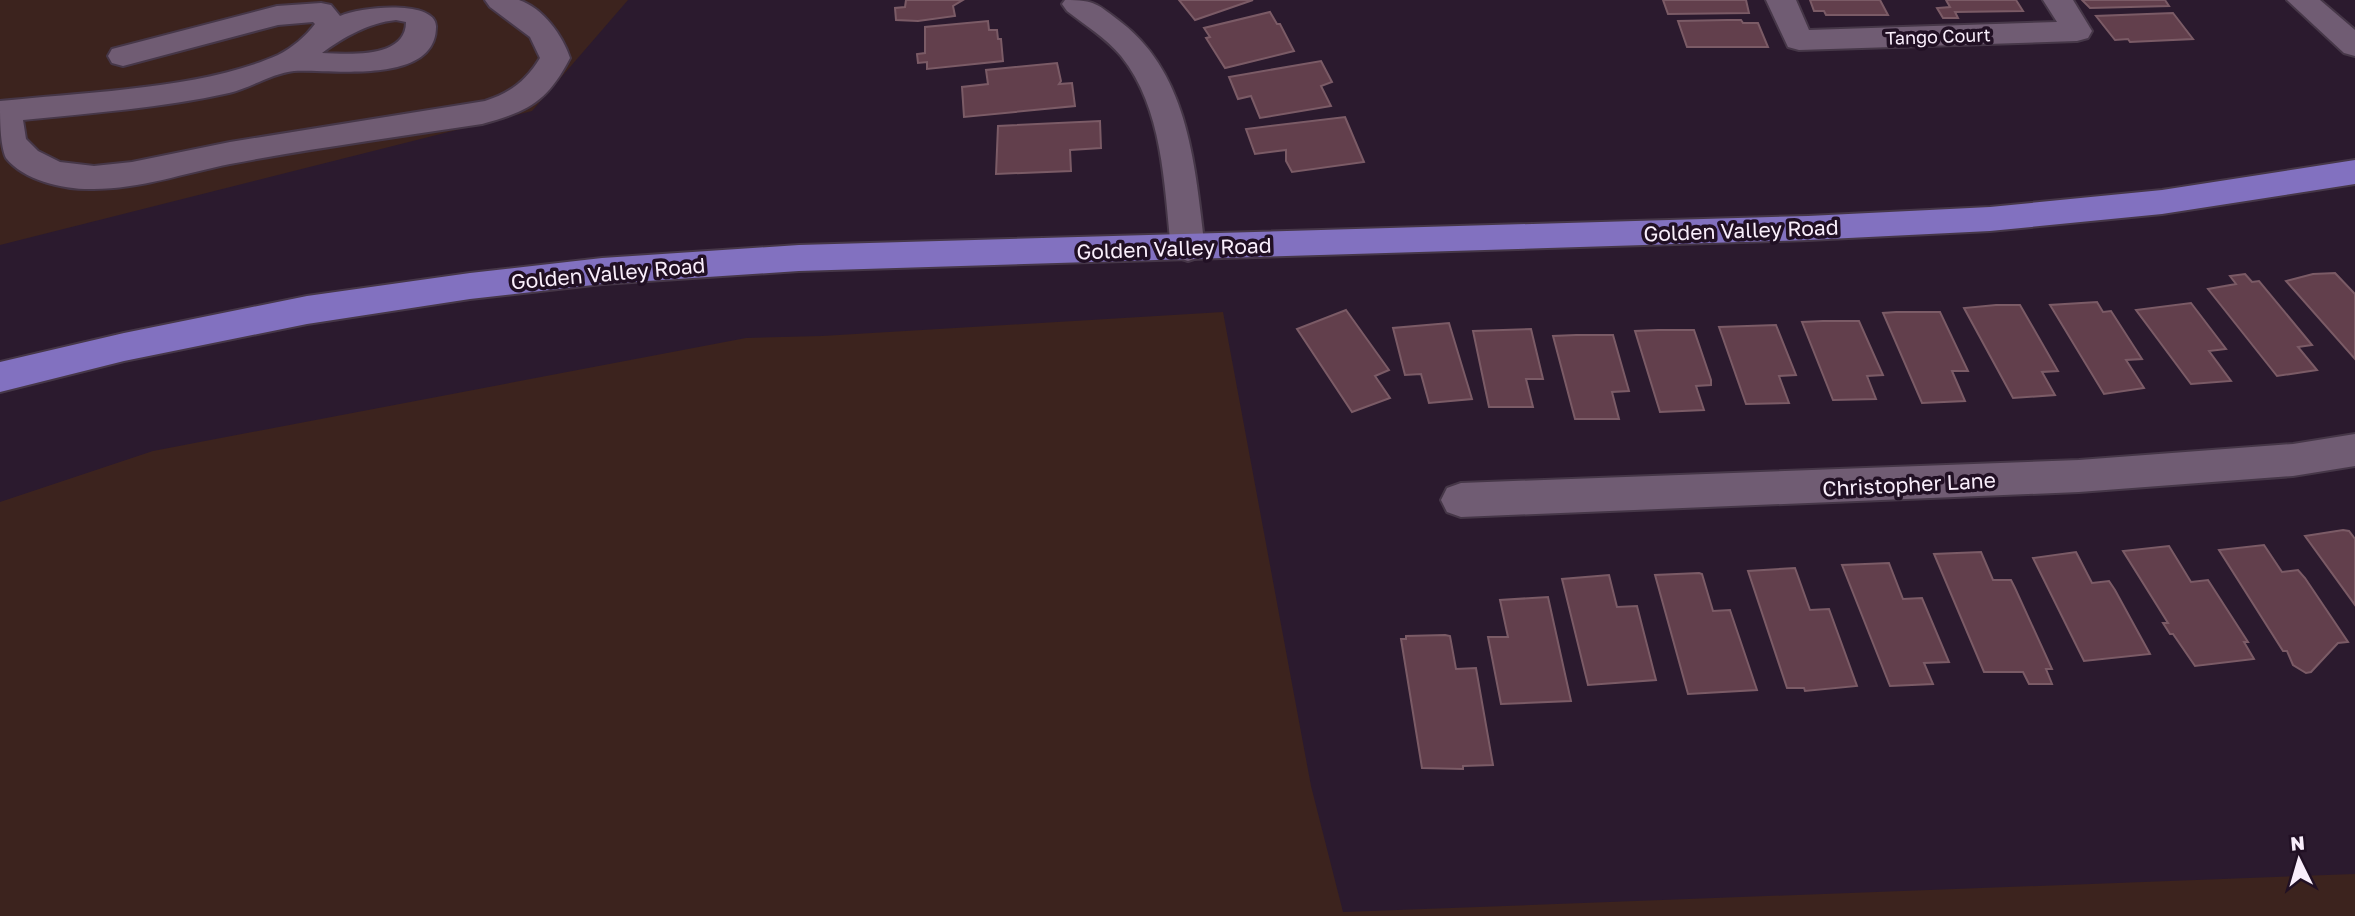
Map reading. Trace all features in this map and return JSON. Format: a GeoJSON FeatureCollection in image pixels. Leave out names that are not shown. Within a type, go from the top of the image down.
{"type":"FeatureCollection","features":[{"type":"Feature","properties":{"kind":"main road","name":"Golden Valley Road"},"geometry":{"type":"LineString","coordinates":[[0,377],[124,347],[307,310],[470,286],[602,271],[799,258],[1188,248],[1990,219],[2162,202],[2355,172]]}},
{"type":"Feature","properties":{"kind":"street"},"geometry":{"type":"LineString","coordinates":[[122,56],[158,49],[277,16],[321,12],[331,24],[323,35],[291,61],[228,83],[132,98],[4,112],[6,131],[26,163],[50,172],[81,177],[117,174],[271,146],[482,113],[513,104],[533,93],[545,79],[555,58],[552,43],[544,32],[500,0]]}},
{"type":"Feature","properties":{"kind":"street","name":"Tango Court"},"geometry":{"type":"LineString","coordinates":[[1781,0],[1799,40],[2077,31],[2058,0]]}},
{"type":"Feature","properties":{"kind":"street"},"geometry":{"type":"LineString","coordinates":[[2302,0],[2355,46]]}},
{"type":"Feature","properties":{"kind":"street"},"geometry":{"type":"LineString","coordinates":[[1077,4],[1131,48],[1156,86],[1174,139],[1188,248]]}},
{"type":"Feature","properties":{"kind":"street"},"geometry":{"type":"LineString","coordinates":[[291,61],[333,65],[375,61],[411,49],[418,43],[424,28],[421,17],[411,12],[377,11],[323,35]]}},
{"type":"Feature","properties":{"kind":"street","name":"Christopher Lane"},"geometry":{"type":"LineString","coordinates":[[1461,500],[1645,495],[2079,476],[2292,460],[2355,450]]}},
{"type":"Feature","properties":{"kind":"shaded area"},"geometry":{"type":"Polygon","coordinates":[[[0,0],[628,0],[532,111],[0,245],[0,0]]]}},
{"type":"Feature","properties":{"kind":"shaded area"},"geometry":{"type":"Polygon","coordinates":[[[1223,312],[1311,786],[1343,912],[2355,874],[2355,916],[0,916],[0,502],[153,451],[746,338],[822,336],[1223,312]]]}},
{"type":"Feature","properties":{"kind":"building"},"geometry":{"type":"Polygon","coordinates":[[[906,0],[963,0],[953,6],[955,16],[918,21],[896,20],[895,8],[905,7],[906,0]]]}},
{"type":"Feature","properties":{"kind":"building"},"geometry":{"type":"Polygon","coordinates":[[[1179,0],[1253,0],[1195,20],[1179,0]]]}},
{"type":"Feature","properties":{"kind":"building"},"geometry":{"type":"Polygon","coordinates":[[[1663,0],[1746,0],[1749,13],[1668,14],[1663,0]]]}},
{"type":"Feature","properties":{"kind":"building"},"geometry":{"type":"Polygon","coordinates":[[[1810,0],[1880,0],[1888,15],[1826,15],[1824,11],[1814,11],[1810,0]]]}},
{"type":"Feature","properties":{"kind":"building"},"geometry":{"type":"Polygon","coordinates":[[[1946,0],[2016,0],[2023,11],[1955,12],[1958,18],[1943,18],[1937,8],[1950,7],[1946,0]]]}},
{"type":"Feature","properties":{"kind":"building"},"geometry":{"type":"Polygon","coordinates":[[[2082,0],[2165,0],[2169,6],[2090,8],[2082,0]]]}},
{"type":"Feature","properties":{"kind":"building"},"geometry":{"type":"Polygon","coordinates":[[[1270,12],[1277,24],[1280,24],[1294,51],[1225,68],[1206,38],[1210,37],[1204,28],[1270,12]]]}},
{"type":"Feature","properties":{"kind":"building"},"geometry":{"type":"Polygon","coordinates":[[[2173,13],[2193,39],[2130,42],[2128,39],[2115,40],[2096,16],[2173,13]]]}},
{"type":"Feature","properties":{"kind":"building"},"geometry":{"type":"Polygon","coordinates":[[[1741,20],[1743,23],[1758,23],[1768,47],[1687,47],[1678,21],[1741,20]]]}},
{"type":"Feature","properties":{"kind":"building"},"geometry":{"type":"Polygon","coordinates":[[[988,21],[989,30],[997,30],[998,39],[1001,39],[1003,61],[927,69],[927,62],[918,63],[917,54],[925,53],[925,27],[988,21]]]}},
{"type":"Feature","properties":{"kind":"building"},"geometry":{"type":"Polygon","coordinates":[[[1321,61],[1332,82],[1321,86],[1331,106],[1260,118],[1251,96],[1238,99],[1229,77],[1321,61]]]}},
{"type":"Feature","properties":{"kind":"building"},"geometry":{"type":"Polygon","coordinates":[[[1057,63],[1061,81],[1059,84],[1072,83],[1075,106],[964,117],[962,87],[988,84],[986,70],[1057,63]]]}},
{"type":"Feature","properties":{"kind":"building"},"geometry":{"type":"Polygon","coordinates":[[[1345,117],[1364,162],[1292,172],[1286,161],[1286,150],[1255,154],[1246,129],[1345,117]]]}},
{"type":"Feature","properties":{"kind":"building"},"geometry":{"type":"Polygon","coordinates":[[[1100,121],[1101,148],[1070,150],[1071,171],[996,174],[998,126],[1100,121]]]}},
{"type":"Feature","properties":{"kind":"building"},"geometry":{"type":"Polygon","coordinates":[[[2335,273],[2355,294],[2355,359],[2286,281],[2313,274],[2335,273]]]}},
{"type":"Feature","properties":{"kind":"building"},"geometry":{"type":"Polygon","coordinates":[[[2245,274],[2252,282],[2259,281],[2312,345],[2298,347],[2317,370],[2277,376],[2208,289],[2236,284],[2230,276],[2245,274]]]}},
{"type":"Feature","properties":{"kind":"building"},"geometry":{"type":"Polygon","coordinates":[[[2097,302],[2103,312],[2111,311],[2142,359],[2126,360],[2144,388],[2104,394],[2050,305],[2097,302]]]}},
{"type":"Feature","properties":{"kind":"building"},"geometry":{"type":"Polygon","coordinates":[[[2191,303],[2226,349],[2209,351],[2231,381],[2191,384],[2136,310],[2191,303]]]}},
{"type":"Feature","properties":{"kind":"building"},"geometry":{"type":"Polygon","coordinates":[[[2020,305],[2058,371],[2042,372],[2055,395],[2013,398],[1964,308],[2020,305]]]}},
{"type":"Feature","properties":{"kind":"building"},"geometry":{"type":"Polygon","coordinates":[[[1346,310],[1389,370],[1375,376],[1390,398],[1352,412],[1297,329],[1346,310]]]}},
{"type":"Feature","properties":{"kind":"building"},"geometry":{"type":"Polygon","coordinates":[[[1940,312],[1968,371],[1952,371],[1965,401],[1922,403],[1883,313],[1940,312]]]}},
{"type":"Feature","properties":{"kind":"building"},"geometry":{"type":"Polygon","coordinates":[[[1859,321],[1883,375],[1867,376],[1876,399],[1833,400],[1802,322],[1859,321]]]}},
{"type":"Feature","properties":{"kind":"building"},"geometry":{"type":"Polygon","coordinates":[[[1449,323],[1472,399],[1429,403],[1421,374],[1405,375],[1393,328],[1449,323]]]}},
{"type":"Feature","properties":{"kind":"building"},"geometry":{"type":"Polygon","coordinates":[[[1776,325],[1796,375],[1779,376],[1789,403],[1746,404],[1719,327],[1776,325]]]}},
{"type":"Feature","properties":{"kind":"building"},"geometry":{"type":"Polygon","coordinates":[[[1531,329],[1543,379],[1526,379],[1533,407],[1489,407],[1473,331],[1531,329]]]}},
{"type":"Feature","properties":{"kind":"building"},"geometry":{"type":"Polygon","coordinates":[[[1694,330],[1711,380],[1711,385],[1696,386],[1704,410],[1660,412],[1635,331],[1694,330]]]}},
{"type":"Feature","properties":{"kind":"building"},"geometry":{"type":"Polygon","coordinates":[[[1613,335],[1629,391],[1612,392],[1619,419],[1575,419],[1553,336],[1613,335]]]}},
{"type":"Feature","properties":{"kind":"building"},"geometry":{"type":"Polygon","coordinates":[[[2349,531],[2355,539],[2355,605],[2305,536],[2349,531]]]}},
{"type":"Feature","properties":{"kind":"building"},"geometry":{"type":"Polygon","coordinates":[[[2264,545],[2282,572],[2298,570],[2305,578],[2348,642],[2338,643],[2311,672],[2306,673],[2293,665],[2287,651],[2283,651],[2219,550],[2264,545]]]}},
{"type":"Feature","properties":{"kind":"building"},"geometry":{"type":"Polygon","coordinates":[[[2169,546],[2191,582],[2208,580],[2248,642],[2244,642],[2254,659],[2195,666],[2173,634],[2170,634],[2163,623],[2168,623],[2123,551],[2169,546]]]}},
{"type":"Feature","properties":{"kind":"building"},"geometry":{"type":"Polygon","coordinates":[[[1981,552],[1993,580],[2011,580],[2052,669],[2046,669],[2052,684],[2029,684],[2023,672],[1984,672],[1934,554],[1981,552]]]}},
{"type":"Feature","properties":{"kind":"building"},"geometry":{"type":"Polygon","coordinates":[[[2076,552],[2092,583],[2109,581],[2150,654],[2084,661],[2033,558],[2076,552]]]}},
{"type":"Feature","properties":{"kind":"building"},"geometry":{"type":"Polygon","coordinates":[[[1889,563],[1903,599],[1922,598],[1949,662],[1924,663],[1933,684],[1890,686],[1842,565],[1889,563]]]}},
{"type":"Feature","properties":{"kind":"building"},"geometry":{"type":"Polygon","coordinates":[[[1795,568],[1810,610],[1829,609],[1857,686],[1805,691],[1804,688],[1787,688],[1748,571],[1795,568]]]}},
{"type":"Feature","properties":{"kind":"building"},"geometry":{"type":"Polygon","coordinates":[[[1702,574],[1713,611],[1730,610],[1757,690],[1688,694],[1655,575],[1702,574]]]}},
{"type":"Feature","properties":{"kind":"building"},"geometry":{"type":"Polygon","coordinates":[[[1609,575],[1617,607],[1637,606],[1656,680],[1588,685],[1562,579],[1609,575]]]}},
{"type":"Feature","properties":{"kind":"building"},"geometry":{"type":"Polygon","coordinates":[[[1548,597],[1571,701],[1501,704],[1488,637],[1508,637],[1500,600],[1548,597]]]}},
{"type":"Feature","properties":{"kind":"building"},"geometry":{"type":"Polygon","coordinates":[[[1406,636],[1450,636],[1456,669],[1476,668],[1493,765],[1463,766],[1463,769],[1422,768],[1401,639],[1406,639],[1406,636]]]}}]}
